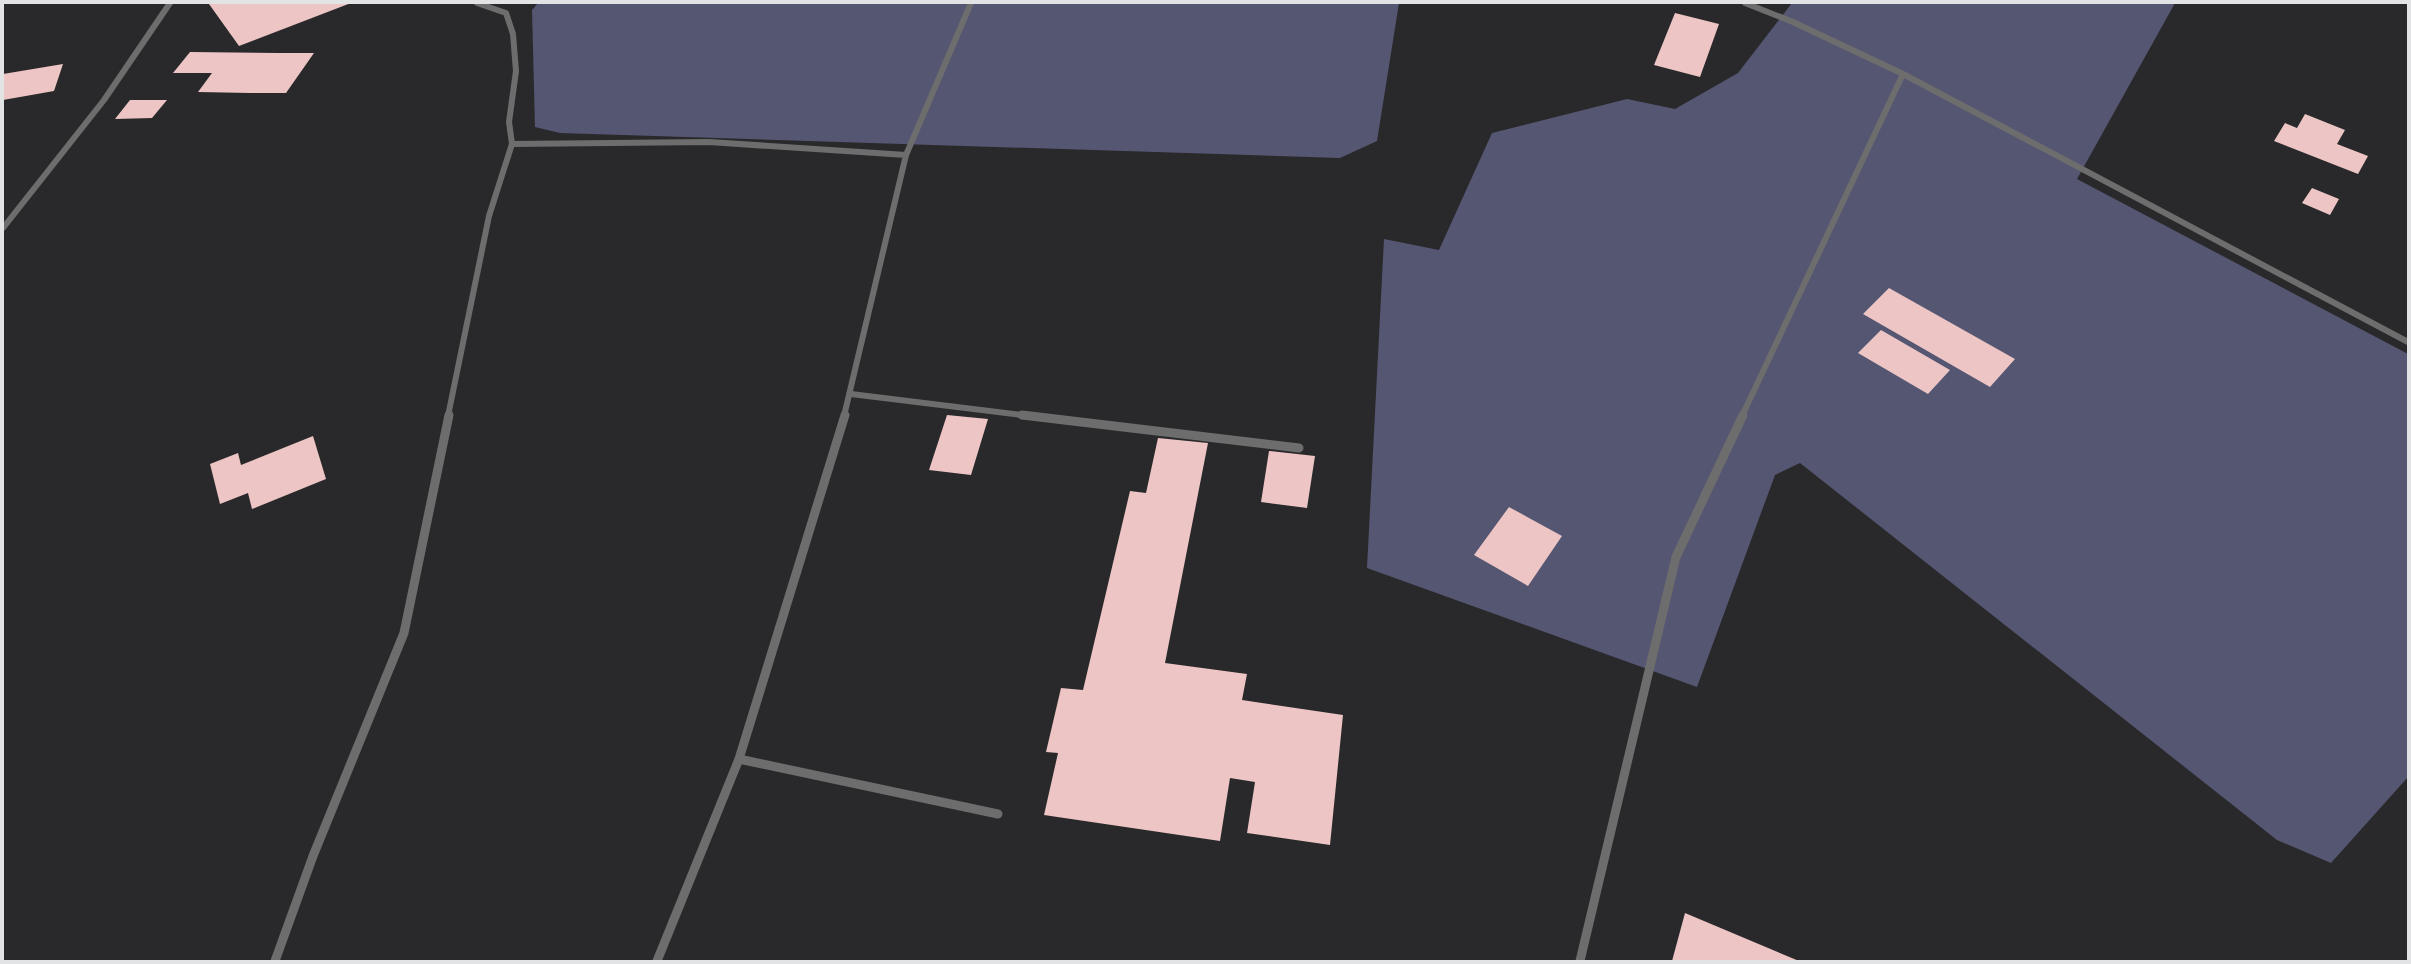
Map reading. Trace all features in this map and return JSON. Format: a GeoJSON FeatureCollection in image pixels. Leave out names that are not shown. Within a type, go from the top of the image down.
{"type":"FeatureCollection","features":[{"type":"Feature","properties":{"kind":"street"},"geometry":{"type":"LineString","coordinates":[[3,228],[104,100],[170,3]]}},
{"type":"Feature","properties":{"kind":"street"},"geometry":{"type":"LineString","coordinates":[[275,961],[313,856],[404,632],[489,216],[512,144],[509,122],[516,71],[513,34],[506,13],[477,3]]}},
{"type":"Feature","properties":{"kind":"street"},"geometry":{"type":"LineString","coordinates":[[657,961],[740,759],[851,394],[906,156],[971,3]]}},
{"type":"Feature","properties":{"kind":"street"},"geometry":{"type":"LineString","coordinates":[[1745,3],[1793,22],[1902,74],[2408,342]]}},
{"type":"Feature","properties":{"kind":"street"},"geometry":{"type":"LineString","coordinates":[[1580,961],[1676,557],[1902,74]]}},
{"type":"Feature","properties":{"kind":"street"},"geometry":{"type":"LineString","coordinates":[[512,144],[709,142],[906,156]]}},
{"type":"Feature","properties":{"kind":"street"},"geometry":{"type":"LineString","coordinates":[[851,394],[1298,448]]}},
{"type":"Feature","properties":{"kind":"street"},"geometry":{"type":"LineString","coordinates":[[740,759],[998,814]]}},
{"type":"Feature","properties":{"kind":"shaded area"},"geometry":{"type":"Polygon","coordinates":[[[538,3],[1399,3],[1377,141],[1340,158],[560,133],[535,127],[532,10],[538,3]]]}},
{"type":"Feature","properties":{"kind":"shaded area"},"geometry":{"type":"Polygon","coordinates":[[[1792,3],[2175,3],[2077,179],[2408,354],[2408,777],[2331,863],[2277,840],[1800,463],[1775,475],[1697,687],[1367,568],[1384,239],[1439,250],[1492,133],[1627,99],[1675,109],[1738,73],[1792,3]]]}},
{"type":"Feature","properties":{"kind":"building"},"geometry":{"type":"Polygon","coordinates":[[[351,3],[239,46],[209,4],[351,3]]]}},
{"type":"Feature","properties":{"kind":"building"},"geometry":{"type":"Polygon","coordinates":[[[1675,13],[1719,24],[1700,77],[1654,65],[1675,13]]]}},
{"type":"Feature","properties":{"kind":"building"},"geometry":{"type":"Polygon","coordinates":[[[190,52],[314,53],[286,93],[250,93],[198,92],[212,73],[173,73],[190,52]]]}},
{"type":"Feature","properties":{"kind":"building"},"geometry":{"type":"Polygon","coordinates":[[[63,64],[54,91],[3,100],[3,74],[63,64]]]}},
{"type":"Feature","properties":{"kind":"building"},"geometry":{"type":"Polygon","coordinates":[[[130,100],[167,100],[152,118],[115,119],[130,100]]]}},
{"type":"Feature","properties":{"kind":"building"},"geometry":{"type":"Polygon","coordinates":[[[2305,114],[2345,130],[2337,144],[2368,156],[2358,174],[2274,141],[2285,123],[2297,128],[2305,114]]]}},
{"type":"Feature","properties":{"kind":"building"},"geometry":{"type":"Polygon","coordinates":[[[2312,188],[2339,199],[2330,215],[2302,203],[2312,188]]]}},
{"type":"Feature","properties":{"kind":"building"},"geometry":{"type":"Polygon","coordinates":[[[1889,288],[2015,359],[1990,387],[1863,314],[1889,288]]]}},
{"type":"Feature","properties":{"kind":"building"},"geometry":{"type":"Polygon","coordinates":[[[1881,330],[1950,370],[1928,394],[1858,353],[1881,330]]]}},
{"type":"Feature","properties":{"kind":"building"},"geometry":{"type":"Polygon","coordinates":[[[947,415],[988,419],[971,475],[929,470],[947,415]]]}},
{"type":"Feature","properties":{"kind":"building"},"geometry":{"type":"Polygon","coordinates":[[[313,436],[326,479],[252,509],[248,493],[220,504],[210,464],[238,453],[241,465],[313,436]]]}},
{"type":"Feature","properties":{"kind":"building"},"geometry":{"type":"Polygon","coordinates":[[[1158,438],[1208,443],[1165,663],[1247,674],[1242,700],[1343,715],[1330,845],[1247,833],[1255,782],[1230,778],[1220,841],[1044,815],[1058,753],[1046,752],[1061,688],[1083,690],[1130,491],[1146,493],[1158,438]]]}},
{"type":"Feature","properties":{"kind":"building"},"geometry":{"type":"Polygon","coordinates":[[[1269,451],[1315,456],[1307,508],[1261,502],[1269,451]]]}},
{"type":"Feature","properties":{"kind":"building"},"geometry":{"type":"Polygon","coordinates":[[[1509,507],[1562,536],[1528,586],[1474,555],[1509,507]]]}},
{"type":"Feature","properties":{"kind":"building"},"geometry":{"type":"Polygon","coordinates":[[[1685,913],[1799,961],[1672,961],[1685,913]]]}}]}
